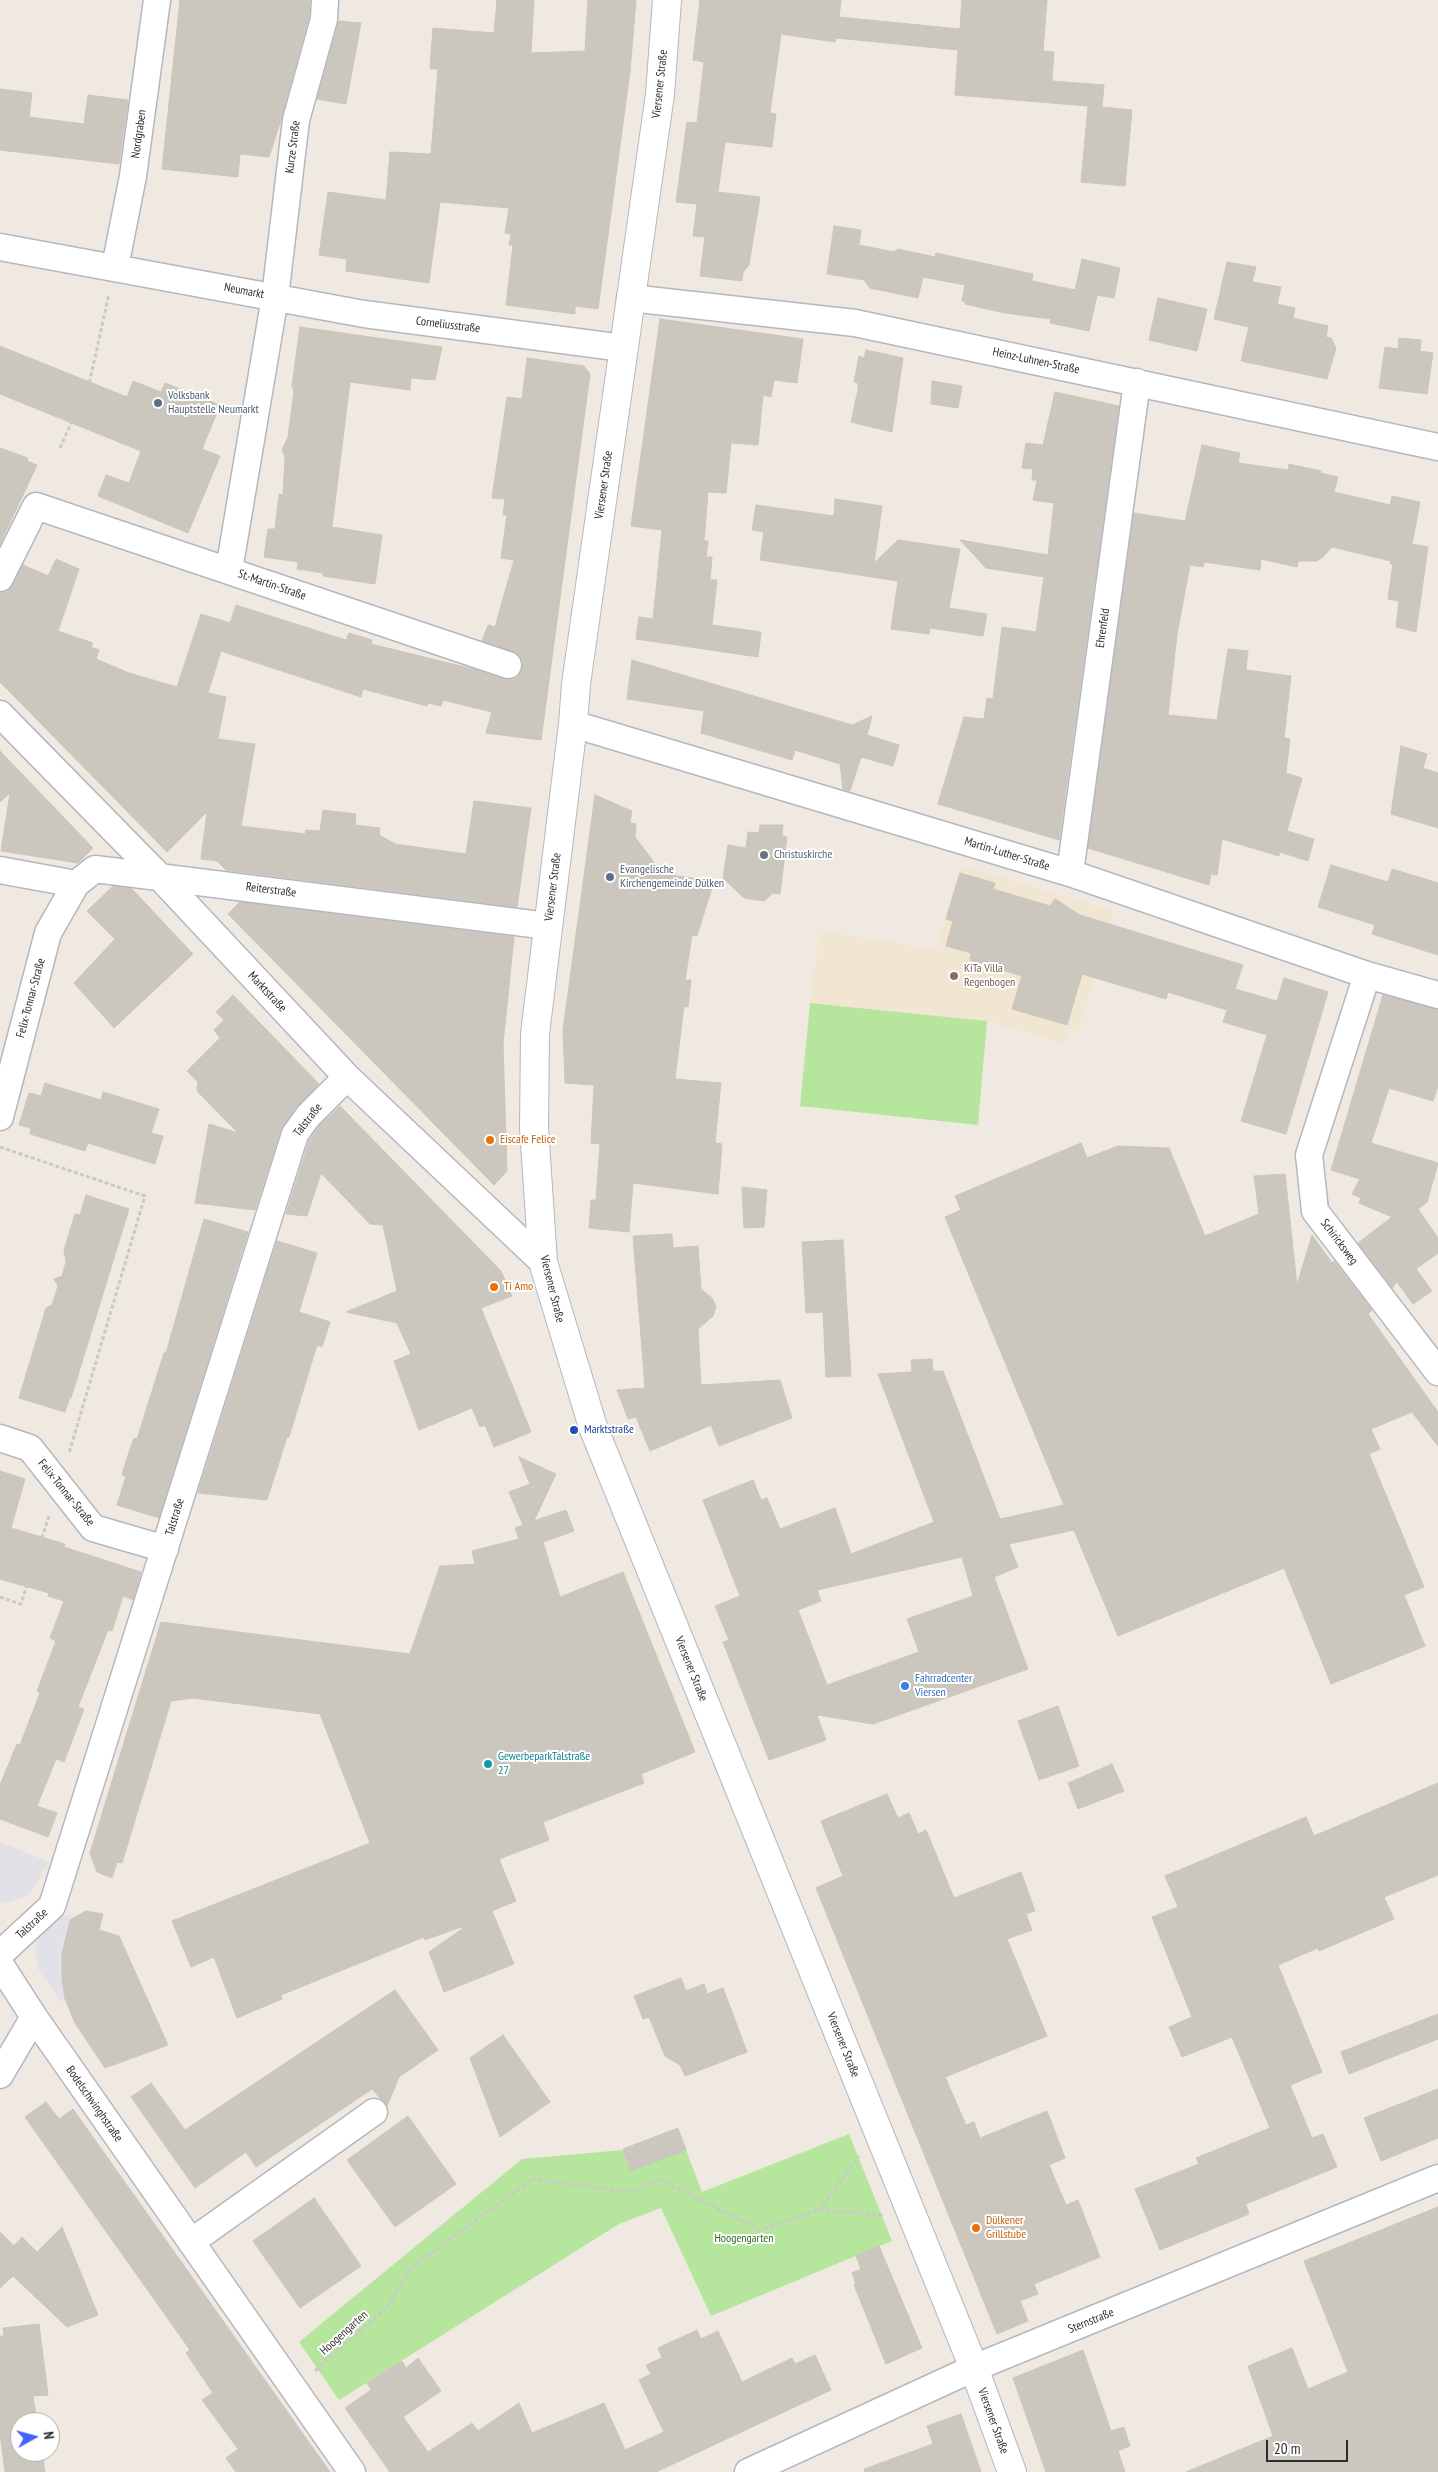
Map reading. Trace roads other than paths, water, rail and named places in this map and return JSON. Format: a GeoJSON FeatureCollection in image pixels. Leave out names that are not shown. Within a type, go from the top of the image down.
{"type":"FeatureCollection","features":[{"type":"Feature","properties":{"kind":"main road","name":"Viersener Straße"},"geometry":{"type":"LineString","coordinates":[[667,0],[660,94],[576,684],[573,724],[535,1034],[534,1128],[543,1262],[593,1427],[974,2368],[1012,2472]]}},
{"type":"Feature","properties":{"kind":"street","name":"Nordgraben"},"geometry":{"type":"LineString","coordinates":[[115,267],[133,176],[157,0]]}},
{"type":"Feature","properties":{"kind":"street","name":"Kurze Straße"},"geometry":{"type":"LineString","coordinates":[[275,297],[296,120],[324,19],[325,0]]}},
{"type":"Feature","properties":{"kind":"street","name":"Neumarkt"},"geometry":{"type":"LineString","coordinates":[[0,247],[275,297],[229,570]]}},
{"type":"Feature","properties":{"kind":"street","name":"Corneliusstraße"},"geometry":{"type":"LineString","coordinates":[[275,297],[364,314],[623,348]]}},
{"type":"Feature","properties":{"kind":"street","name":"Heinz-Luhnen-Straße"},"geometry":{"type":"LineString","coordinates":[[630,298],[855,323],[1438,447]]}},
{"type":"Feature","properties":{"kind":"street","name":"Ehrenfeld"},"geometry":{"type":"LineString","coordinates":[[1070,873],[1137,382]]}},
{"type":"Feature","properties":{"kind":"street","name":"St.-Martin-Straße"},"geometry":{"type":"LineString","coordinates":[[0,578],[36,506],[508,665]]}},
{"type":"Feature","properties":{"kind":"street","name":"Marktstraße"},"geometry":{"type":"LineString","coordinates":[[0,714],[159,876],[347,1077],[543,1262]]}},
{"type":"Feature","properties":{"kind":"street","name":"Martin-Luther-Straße"},"geometry":{"type":"LineString","coordinates":[[573,724],[779,784],[1070,873],[1367,975],[1438,995]]}},
{"type":"Feature","properties":{"kind":"street","name":"Reiterstraße"},"geometry":{"type":"LineString","coordinates":[[76,884],[95,869],[548,926]]}},
{"type":"Feature","properties":{"kind":"street"},"geometry":{"type":"LineString","coordinates":[[0,870],[76,884]]}},
{"type":"Feature","properties":{"kind":"street","name":"Felix-Tonnar-Straße"},"geometry":{"type":"LineString","coordinates":[[0,1117],[48,933],[76,884]]}},
{"type":"Feature","properties":{"kind":"street","name":"Schiricksweg"},"geometry":{"type":"LineString","coordinates":[[1367,975],[1310,1155],[1316,1211],[1438,1372]]}},
{"type":"Feature","properties":{"kind":"street","name":"Talstraße"},"geometry":{"type":"LineString","coordinates":[[0,1954],[52,1906],[295,1134],[308,1116],[347,1077]]}},
{"type":"Feature","properties":{"kind":"street","name":"Felix-Tonnar-Straße"},"geometry":{"type":"LineString","coordinates":[[0,1438],[30,1448],[93,1528],[165,1549]]}},
{"type":"Feature","properties":{"kind":"street","name":"Bodelschwinghstraße"},"geometry":{"type":"LineString","coordinates":[[0,1964],[34,2017],[352,2472]]}},
{"type":"Feature","properties":{"kind":"street"},"geometry":{"type":"LineString","coordinates":[[0,2075],[34,2017]]}},
{"type":"Feature","properties":{"kind":"street"},"geometry":{"type":"LineString","coordinates":[[191,2242],[374,2112]]}},
{"type":"Feature","properties":{"kind":"street","name":"Sternstraße"},"geometry":{"type":"LineString","coordinates":[[751,2471],[974,2368],[1438,2178]]}},
{"type":"Feature","properties":{"kind":"place","name":"Volksbank Hauptstelle Neumarkt"},"geometry":{"type":"Point","coordinates":[158,403]}},
{"type":"Feature","properties":{"kind":"place","name":"Christuskirche"},"geometry":{"type":"Point","coordinates":[764,855]}},
{"type":"Feature","properties":{"kind":"place","name":"Evangelische Kirchengemeinde Dülken"},"geometry":{"type":"Point","coordinates":[610,877]}},
{"type":"Feature","properties":{"kind":"place","name":"KiTa Villa Regenbogen"},"geometry":{"type":"Point","coordinates":[954,976]}},
{"type":"Feature","properties":{"kind":"place","name":"Eiscafe Felice"},"geometry":{"type":"Point","coordinates":[490,1140]}},
{"type":"Feature","properties":{"kind":"place","name":"Ti Amo"},"geometry":{"type":"Point","coordinates":[494,1287]}},
{"type":"Feature","properties":{"kind":"place","name":"Marktstraße"},"geometry":{"type":"Point","coordinates":[574,1430]}},
{"type":"Feature","properties":{"kind":"place","name":"Fahrradcenter Viersen"},"geometry":{"type":"Point","coordinates":[905,1686]}},
{"type":"Feature","properties":{"kind":"place","name":"GewerbeparkTalstraße 27"},"geometry":{"type":"Point","coordinates":[488,1764]}},
{"type":"Feature","properties":{"kind":"place","name":"Dülkener Grillstube"},"geometry":{"type":"Point","coordinates":[976,2228]}},
{"type":"Feature","properties":{"kind":"park label","name":"Hoogengarten"},"geometry":{"type":"Point","coordinates":[744,2239]}}]}
